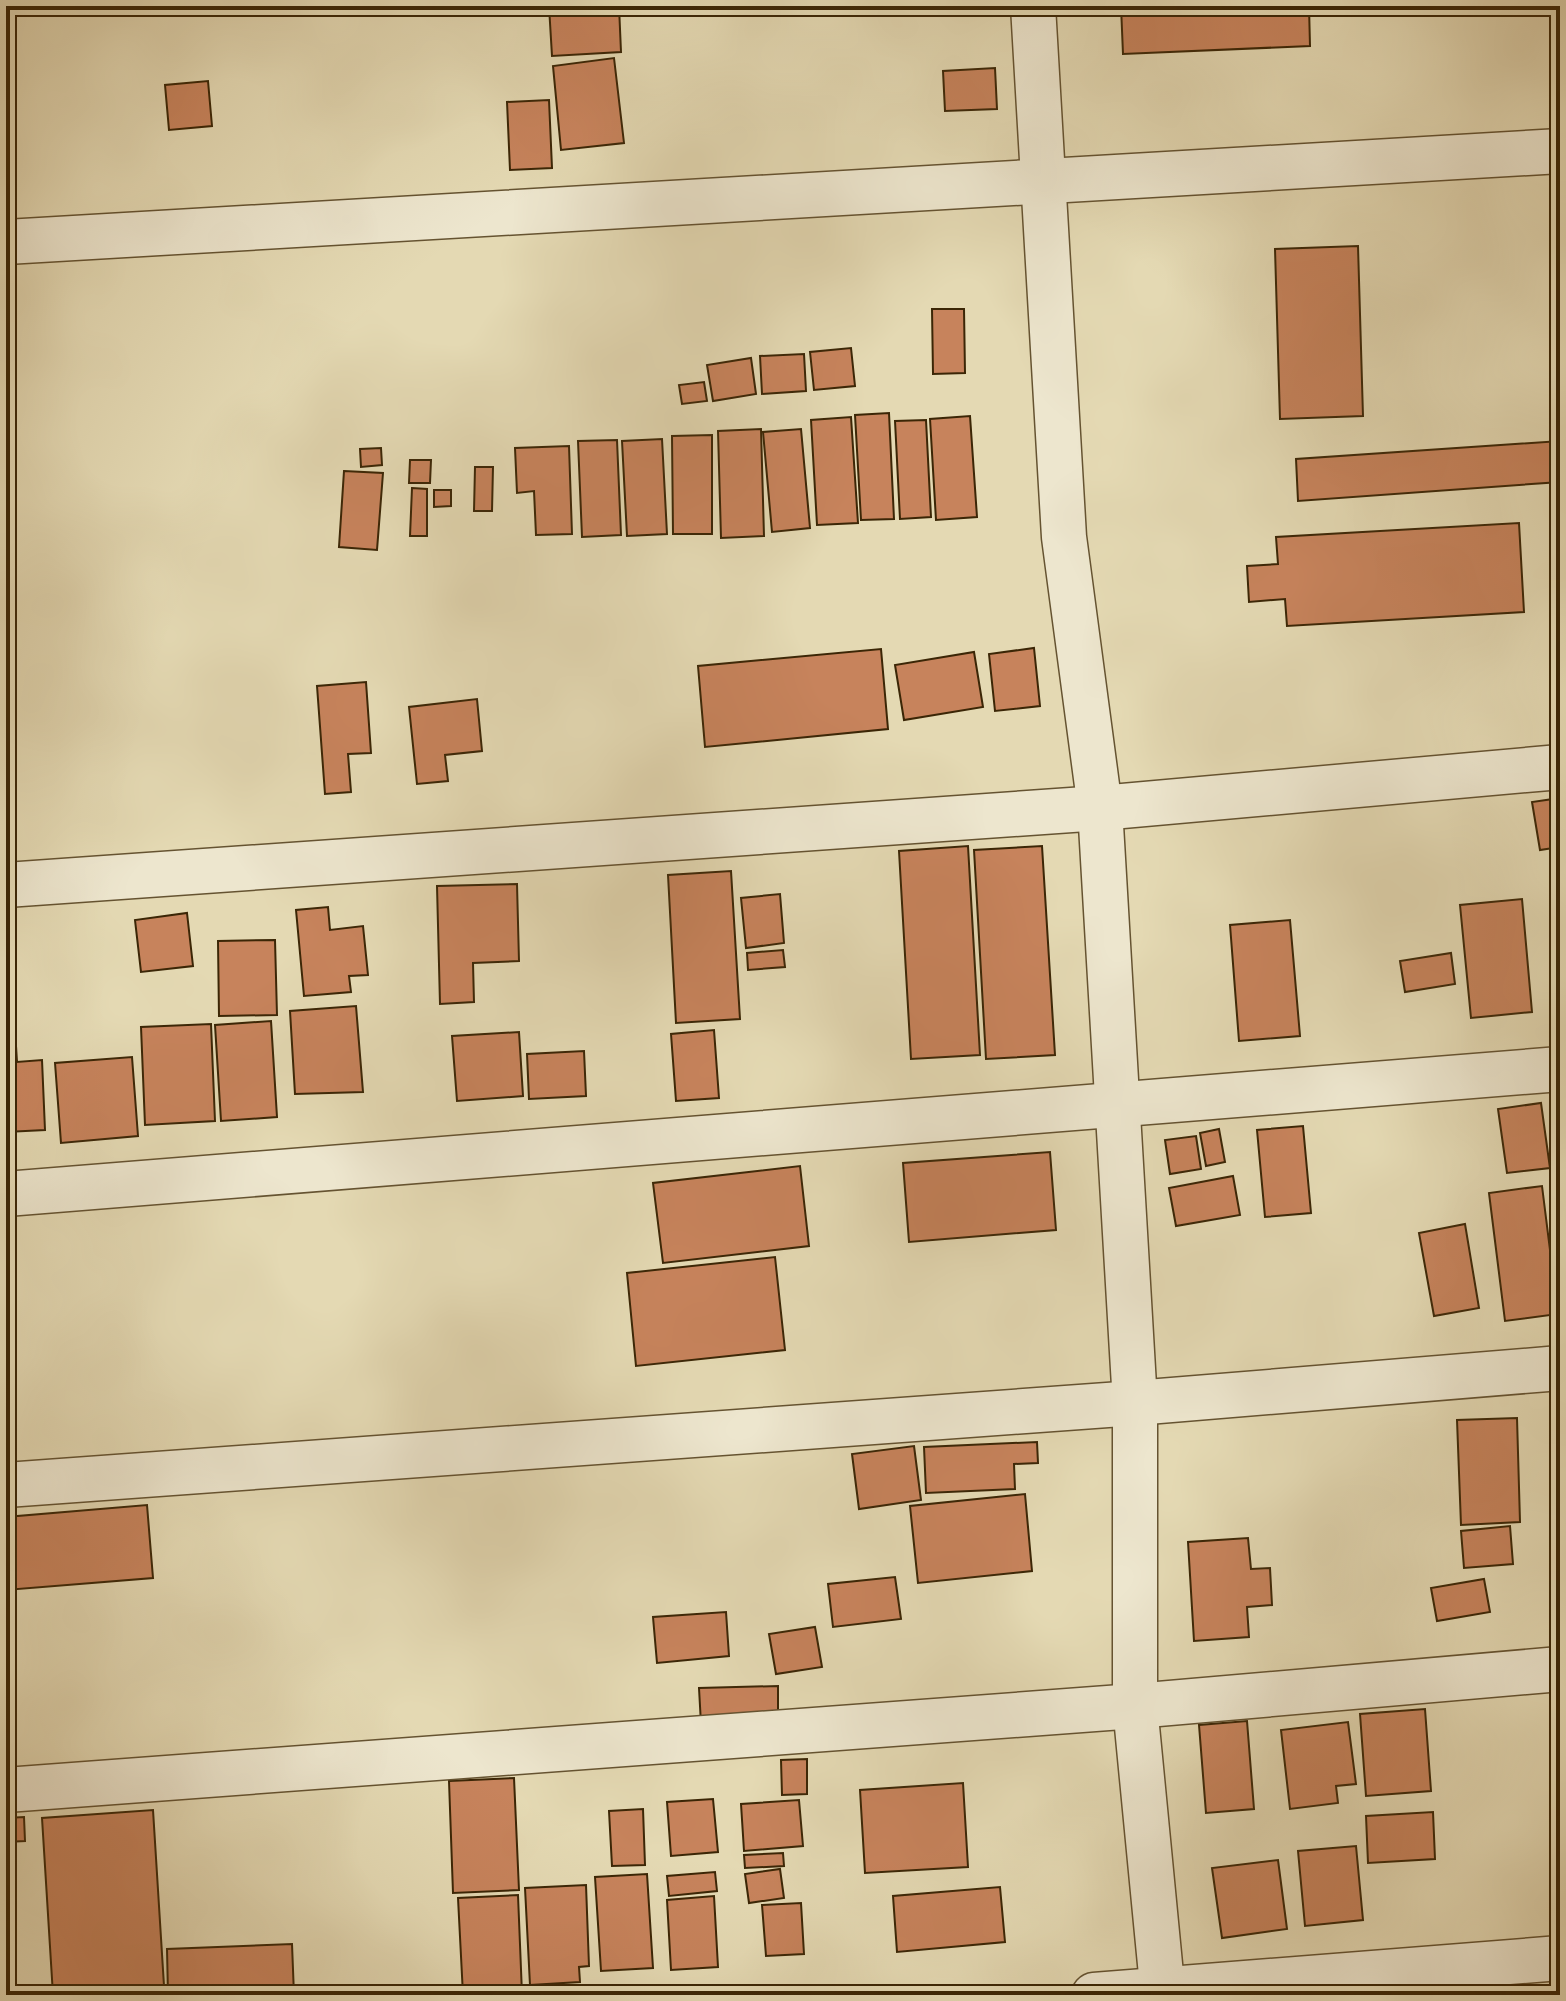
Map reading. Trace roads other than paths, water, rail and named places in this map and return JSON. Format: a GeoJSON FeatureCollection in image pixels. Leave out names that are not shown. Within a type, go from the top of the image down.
{"type":"FeatureCollection","features":[{"type":"Feature","properties":{"kind":"street"},"geometry":{"type":"LineString","coordinates":[[1033,6],[1064,537],[1100,808],[1135,1403],[1135,1706],[1163,1992]]}},
{"type":"Feature","properties":{"kind":"street"},"geometry":{"type":"LineString","coordinates":[[6,242],[1560,151]]}},
{"type":"Feature","properties":{"kind":"street"},"geometry":{"type":"LineString","coordinates":[[6,885],[1100,808],[1560,767]]}},
{"type":"Feature","properties":{"kind":"street"},"geometry":{"type":"LineString","coordinates":[[6,1194],[1560,1069]]}},
{"type":"Feature","properties":{"kind":"street"},"geometry":{"type":"LineString","coordinates":[[6,1485],[1135,1403],[1560,1368]]}},
{"type":"Feature","properties":{"kind":"street"},"geometry":{"type":"LineString","coordinates":[[6,1790],[1135,1706],[1560,1669]]}},
{"type":"Feature","properties":{"kind":"street"},"geometry":{"type":"LineString","coordinates":[[1094,1995],[1163,1992],[1560,1958]]}}]}
